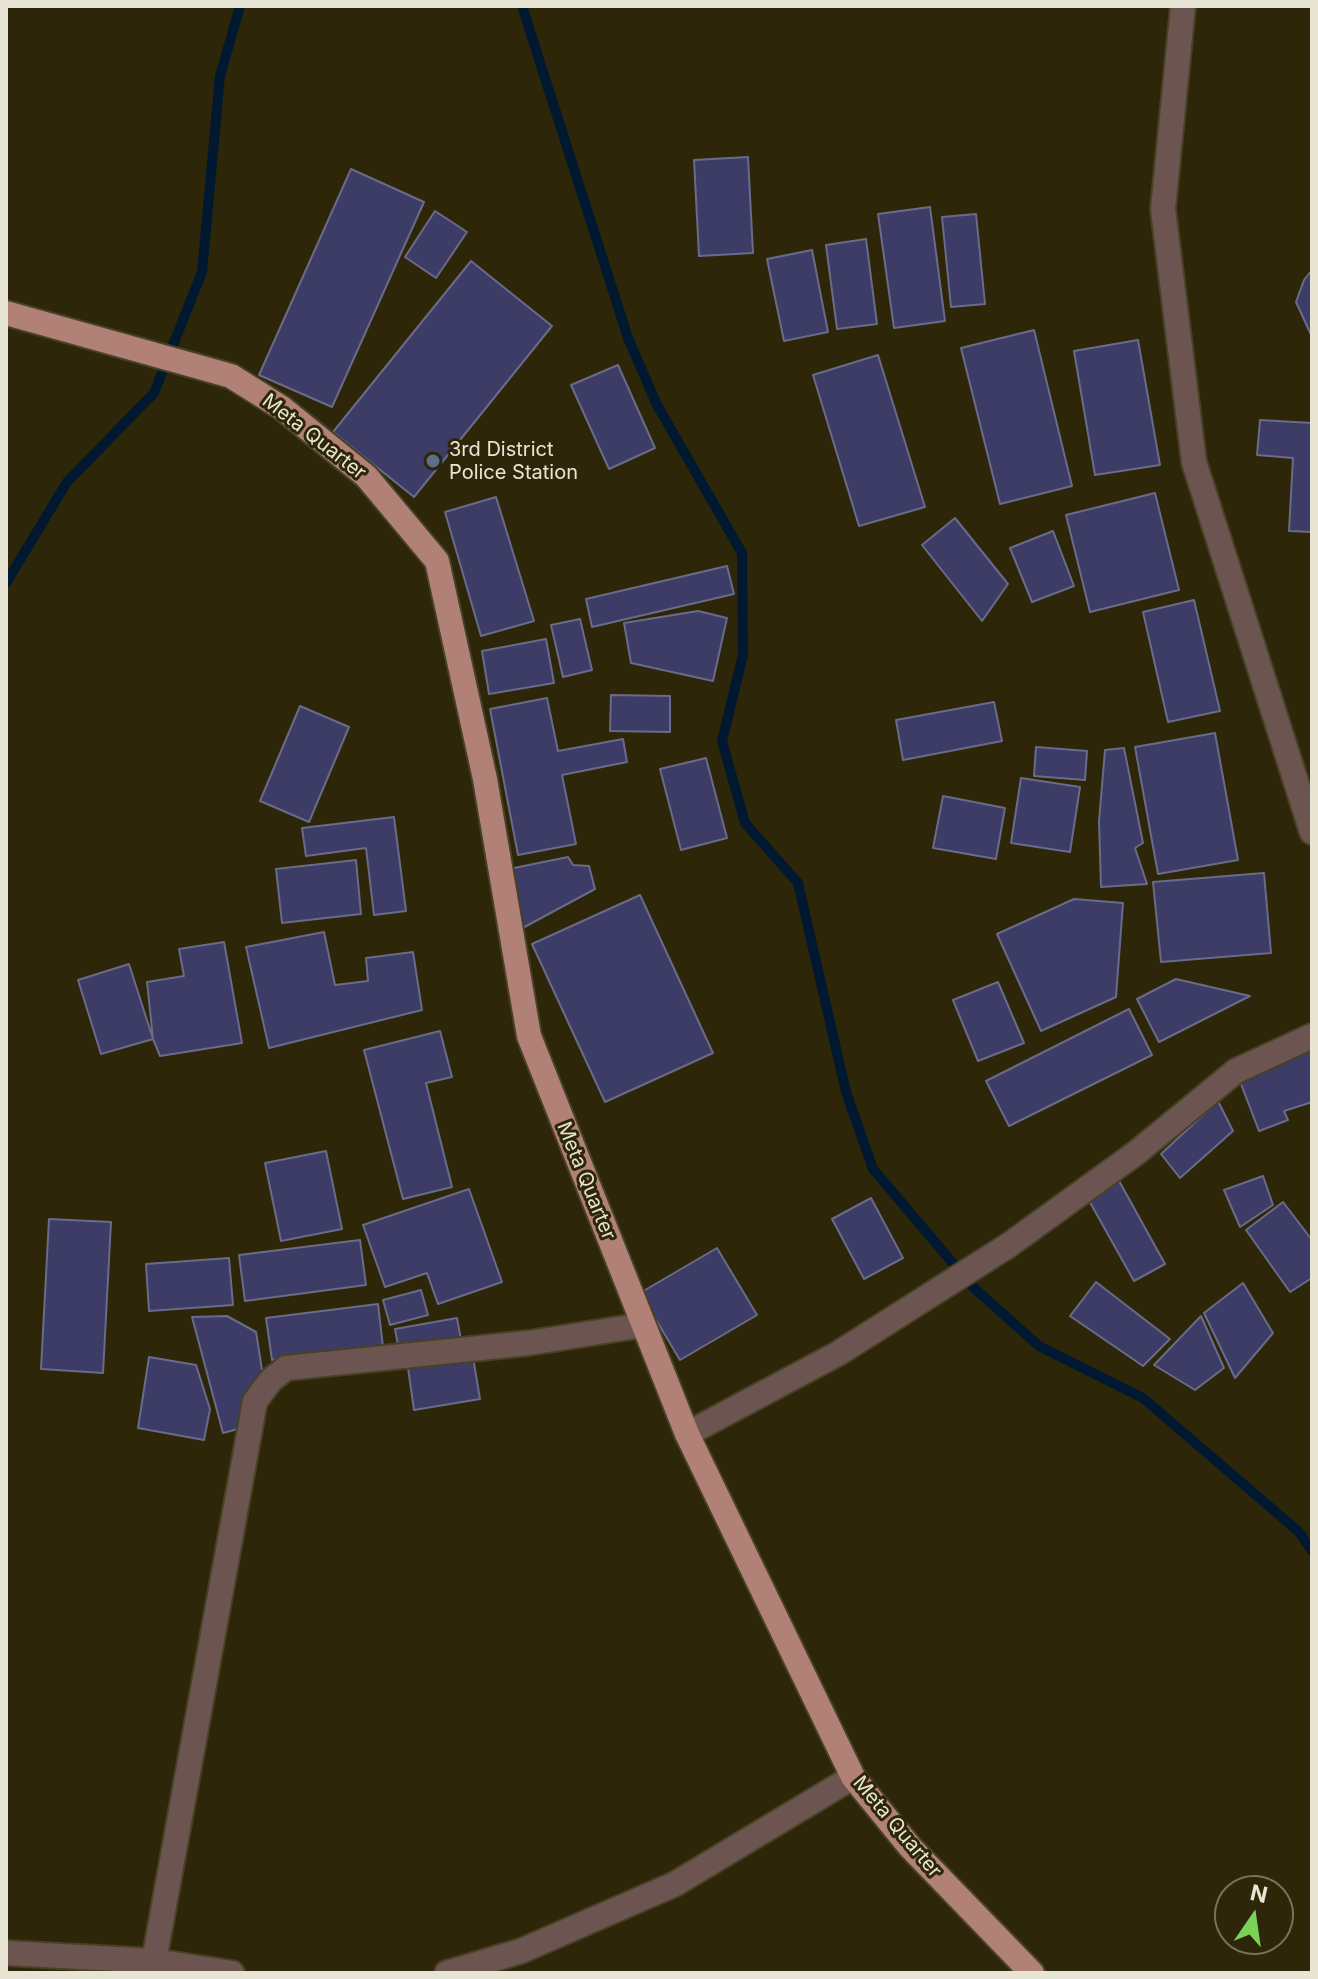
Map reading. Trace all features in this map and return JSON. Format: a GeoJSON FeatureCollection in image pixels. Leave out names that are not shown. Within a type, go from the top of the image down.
{"type":"FeatureCollection","features":[{"type":"Feature","properties":{"kind":"main road","name":"Meta Quarter"},"geometry":{"type":"LineString","coordinates":[[6,313],[231,376],[282,408],[366,476],[437,561],[485,779],[529,1036],[687,1434],[853,1777],[910,1847],[1032,1973]]}},
{"type":"Feature","properties":{"kind":"street"},"geometry":{"type":"LineString","coordinates":[[1183,6],[1163,209],[1194,462],[1312,832]]}},
{"type":"Feature","properties":{"kind":"street"},"geometry":{"type":"LineString","coordinates":[[687,1434],[865,1337],[1009,1245],[1136,1153],[1236,1071],[1312,1036]]}},
{"type":"Feature","properties":{"kind":"street"},"geometry":{"type":"LineString","coordinates":[[154,1961],[255,1401],[271,1380],[286,1368],[529,1343],[643,1325]]}},
{"type":"Feature","properties":{"kind":"street"},"geometry":{"type":"LineString","coordinates":[[447,1973],[524,1962],[675,1884],[853,1777]]}},
{"type":"Feature","properties":{"kind":"street"},"geometry":{"type":"LineString","coordinates":[[6,1953],[154,1961],[232,1973]]}},
{"type":"Feature","properties":{"kind":"building"},"geometry":{"type":"Polygon","coordinates":[[[748,157],[753,253],[699,256],[694,160],[748,157]]]}},
{"type":"Feature","properties":{"kind":"building"},"geometry":{"type":"Polygon","coordinates":[[[351,169],[424,202],[332,407],[259,375],[351,169]]]}},
{"type":"Feature","properties":{"kind":"building"},"geometry":{"type":"Polygon","coordinates":[[[930,207],[945,321],[894,328],[878,214],[930,207]]]}},
{"type":"Feature","properties":{"kind":"building"},"geometry":{"type":"Polygon","coordinates":[[[435,211],[467,232],[436,278],[405,257],[435,211]]]}},
{"type":"Feature","properties":{"kind":"building"},"geometry":{"type":"Polygon","coordinates":[[[976,214],[985,304],[951,307],[942,217],[976,214]]]}},
{"type":"Feature","properties":{"kind":"building"},"geometry":{"type":"Polygon","coordinates":[[[866,239],[877,324],[837,329],[826,245],[866,239]]]}},
{"type":"Feature","properties":{"kind":"building"},"geometry":{"type":"Polygon","coordinates":[[[812,250],[828,332],[784,341],[767,259],[812,250]]]}},
{"type":"Feature","properties":{"kind":"building"},"geometry":{"type":"Polygon","coordinates":[[[471,261],[552,326],[414,497],[333,432],[471,261]]]}},
{"type":"Feature","properties":{"kind":"building"},"geometry":{"type":"Polygon","coordinates":[[[1312,270],[1312,337],[1296,302],[1304,280],[1312,270]]]}},
{"type":"Feature","properties":{"kind":"building"},"geometry":{"type":"Polygon","coordinates":[[[1034,330],[1072,486],[1000,504],[961,348],[1034,330]]]}},
{"type":"Feature","properties":{"kind":"building"},"geometry":{"type":"Polygon","coordinates":[[[1138,340],[1160,465],[1095,475],[1074,351],[1138,340]]]}},
{"type":"Feature","properties":{"kind":"building"},"geometry":{"type":"Polygon","coordinates":[[[878,355],[925,507],[859,526],[813,375],[878,355]]]}},
{"type":"Feature","properties":{"kind":"building"},"geometry":{"type":"Polygon","coordinates":[[[618,365],[655,448],[609,469],[571,385],[618,365]]]}},
{"type":"Feature","properties":{"kind":"building"},"geometry":{"type":"Polygon","coordinates":[[[1260,420],[1312,423],[1312,532],[1289,531],[1293,458],[1257,455],[1260,420]]]}},
{"type":"Feature","properties":{"kind":"building"},"geometry":{"type":"Polygon","coordinates":[[[1155,493],[1179,590],[1090,612],[1066,515],[1155,493]]]}},
{"type":"Feature","properties":{"kind":"building"},"geometry":{"type":"Polygon","coordinates":[[[496,497],[534,621],[481,636],[445,512],[496,497]]]}},
{"type":"Feature","properties":{"kind":"building"},"geometry":{"type":"Polygon","coordinates":[[[955,518],[1008,584],[982,621],[922,545],[955,518]]]}},
{"type":"Feature","properties":{"kind":"building"},"geometry":{"type":"Polygon","coordinates":[[[1053,531],[1074,586],[1032,602],[1010,548],[1053,531]]]}},
{"type":"Feature","properties":{"kind":"building"},"geometry":{"type":"Polygon","coordinates":[[[727,566],[734,594],[592,627],[586,599],[727,566]]]}},
{"type":"Feature","properties":{"kind":"building"},"geometry":{"type":"Polygon","coordinates":[[[1194,600],[1220,711],[1168,722],[1143,612],[1194,600]]]}},
{"type":"Feature","properties":{"kind":"building"},"geometry":{"type":"Polygon","coordinates":[[[698,611],[727,618],[713,681],[631,663],[624,623],[698,611]]]}},
{"type":"Feature","properties":{"kind":"building"},"geometry":{"type":"Polygon","coordinates":[[[580,619],[592,670],[563,677],[551,625],[580,619]]]}},
{"type":"Feature","properties":{"kind":"building"},"geometry":{"type":"Polygon","coordinates":[[[546,639],[554,683],[489,694],[482,651],[546,639]]]}},
{"type":"Feature","properties":{"kind":"building"},"geometry":{"type":"Polygon","coordinates":[[[611,695],[670,696],[670,732],[610,731],[611,695]]]}},
{"type":"Feature","properties":{"kind":"building"},"geometry":{"type":"Polygon","coordinates":[[[547,698],[558,751],[623,739],[627,762],[562,775],[576,844],[518,855],[490,709],[547,698]]]}},
{"type":"Feature","properties":{"kind":"building"},"geometry":{"type":"Polygon","coordinates":[[[994,702],[1002,741],[903,760],[896,720],[994,702]]]}},
{"type":"Feature","properties":{"kind":"building"},"geometry":{"type":"Polygon","coordinates":[[[300,706],[349,727],[309,822],[260,801],[300,706]]]}},
{"type":"Feature","properties":{"kind":"building"},"geometry":{"type":"Polygon","coordinates":[[[1215,733],[1238,860],[1158,874],[1135,747],[1215,733]]]}},
{"type":"Feature","properties":{"kind":"building"},"geometry":{"type":"Polygon","coordinates":[[[1036,747],[1087,751],[1085,780],[1034,776],[1036,747]]]}},
{"type":"Feature","properties":{"kind":"building"},"geometry":{"type":"Polygon","coordinates":[[[1124,748],[1143,843],[1135,848],[1147,884],[1101,887],[1099,821],[1105,750],[1124,748]]]}},
{"type":"Feature","properties":{"kind":"building"},"geometry":{"type":"Polygon","coordinates":[[[706,758],[727,838],[681,850],[660,769],[706,758]]]}},
{"type":"Feature","properties":{"kind":"building"},"geometry":{"type":"Polygon","coordinates":[[[1021,778],[1080,787],[1070,852],[1011,843],[1021,778]]]}},
{"type":"Feature","properties":{"kind":"building"},"geometry":{"type":"Polygon","coordinates":[[[943,796],[1005,808],[996,859],[933,848],[943,796]]]}},
{"type":"Feature","properties":{"kind":"building"},"geometry":{"type":"Polygon","coordinates":[[[394,817],[406,911],[374,915],[366,848],[306,856],[302,828],[394,817]]]}},
{"type":"Feature","properties":{"kind":"building"},"geometry":{"type":"Polygon","coordinates":[[[568,857],[573,865],[589,866],[595,889],[517,931],[504,870],[568,857]]]}},
{"type":"Feature","properties":{"kind":"building"},"geometry":{"type":"Polygon","coordinates":[[[356,860],[361,914],[282,923],[276,869],[356,860]]]}},
{"type":"Feature","properties":{"kind":"building"},"geometry":{"type":"Polygon","coordinates":[[[1264,873],[1271,953],[1161,962],[1153,882],[1264,873]]]}},
{"type":"Feature","properties":{"kind":"building"},"geometry":{"type":"Polygon","coordinates":[[[640,895],[713,1053],[605,1102],[532,944],[640,895]]]}},
{"type":"Feature","properties":{"kind":"building"},"geometry":{"type":"Polygon","coordinates":[[[1074,899],[1123,903],[1116,997],[1041,1031],[997,934],[1074,899]]]}},
{"type":"Feature","properties":{"kind":"building"},"geometry":{"type":"Polygon","coordinates":[[[324,932],[335,985],[368,981],[366,958],[413,952],[422,1010],[269,1048],[246,947],[324,932]]]}},
{"type":"Feature","properties":{"kind":"building"},"geometry":{"type":"Polygon","coordinates":[[[224,942],[242,1043],[160,1056],[153,1039],[147,982],[184,976],[179,949],[224,942]]]}},
{"type":"Feature","properties":{"kind":"building"},"geometry":{"type":"Polygon","coordinates":[[[129,964],[153,1039],[101,1054],[78,980],[129,964]]]}},
{"type":"Feature","properties":{"kind":"building"},"geometry":{"type":"Polygon","coordinates":[[[1176,979],[1250,996],[1159,1042],[1137,999],[1176,979]]]}},
{"type":"Feature","properties":{"kind":"building"},"geometry":{"type":"Polygon","coordinates":[[[998,982],[1024,1043],[978,1061],[953,1000],[998,982]]]}},
{"type":"Feature","properties":{"kind":"building"},"geometry":{"type":"Polygon","coordinates":[[[1129,1009],[1152,1055],[1009,1126],[986,1081],[1129,1009]]]}},
{"type":"Feature","properties":{"kind":"building"},"geometry":{"type":"Polygon","coordinates":[[[440,1031],[452,1077],[426,1083],[452,1187],[403,1199],[364,1050],[440,1031]]]}},
{"type":"Feature","properties":{"kind":"building"},"geometry":{"type":"Polygon","coordinates":[[[1308,1044],[1312,1051],[1312,1102],[1284,1111],[1288,1120],[1259,1131],[1236,1071],[1308,1044]]]}},
{"type":"Feature","properties":{"kind":"building"},"geometry":{"type":"Polygon","coordinates":[[[1218,1101],[1233,1131],[1180,1178],[1161,1154],[1218,1101]]]}},
{"type":"Feature","properties":{"kind":"building"},"geometry":{"type":"Polygon","coordinates":[[[326,1151],[342,1229],[281,1241],[265,1163],[326,1151]]]}},
{"type":"Feature","properties":{"kind":"building"},"geometry":{"type":"Polygon","coordinates":[[[1263,1176],[1273,1205],[1240,1227],[1224,1190],[1263,1176]]]}},
{"type":"Feature","properties":{"kind":"building"},"geometry":{"type":"Polygon","coordinates":[[[1118,1179],[1165,1264],[1134,1281],[1087,1197],[1118,1179]]]}},
{"type":"Feature","properties":{"kind":"building"},"geometry":{"type":"Polygon","coordinates":[[[469,1189],[502,1282],[438,1304],[427,1273],[385,1287],[363,1225],[469,1189]]]}},
{"type":"Feature","properties":{"kind":"building"},"geometry":{"type":"Polygon","coordinates":[[[871,1198],[903,1258],[864,1279],[832,1219],[871,1198]]]}},
{"type":"Feature","properties":{"kind":"building"},"geometry":{"type":"Polygon","coordinates":[[[1283,1202],[1312,1240],[1312,1278],[1290,1292],[1246,1230],[1283,1202]]]}},
{"type":"Feature","properties":{"kind":"building"},"geometry":{"type":"Polygon","coordinates":[[[49,1219],[111,1222],[103,1373],[41,1369],[49,1219]]]}},
{"type":"Feature","properties":{"kind":"building"},"geometry":{"type":"Polygon","coordinates":[[[360,1240],[366,1285],[245,1301],[239,1255],[360,1240]]]}},
{"type":"Feature","properties":{"kind":"building"},"geometry":{"type":"Polygon","coordinates":[[[717,1248],[757,1315],[680,1360],[640,1293],[717,1248]]]}},
{"type":"Feature","properties":{"kind":"building"},"geometry":{"type":"Polygon","coordinates":[[[229,1258],[233,1305],[149,1311],[146,1264],[229,1258]]]}},
{"type":"Feature","properties":{"kind":"building"},"geometry":{"type":"Polygon","coordinates":[[[1096,1282],[1170,1339],[1143,1366],[1070,1316],[1096,1282]]]}},
{"type":"Feature","properties":{"kind":"building"},"geometry":{"type":"Polygon","coordinates":[[[1243,1283],[1273,1333],[1235,1378],[1204,1313],[1243,1283]]]}},
{"type":"Feature","properties":{"kind":"building"},"geometry":{"type":"Polygon","coordinates":[[[421,1290],[428,1315],[390,1325],[383,1300],[421,1290]]]}},
{"type":"Feature","properties":{"kind":"building"},"geometry":{"type":"Polygon","coordinates":[[[378,1304],[383,1347],[272,1360],[266,1318],[378,1304]]]}},
{"type":"Feature","properties":{"kind":"building"},"geometry":{"type":"Polygon","coordinates":[[[227,1316],[256,1332],[263,1376],[245,1427],[223,1433],[192,1317],[227,1316]]]}},
{"type":"Feature","properties":{"kind":"building"},"geometry":{"type":"Polygon","coordinates":[[[1201,1316],[1224,1368],[1195,1390],[1154,1365],[1201,1316]]]}},
{"type":"Feature","properties":{"kind":"building"},"geometry":{"type":"Polygon","coordinates":[[[457,1318],[461,1340],[399,1351],[395,1329],[457,1318]]]}},
{"type":"Feature","properties":{"kind":"building"},"geometry":{"type":"Polygon","coordinates":[[[149,1357],[196,1365],[210,1409],[204,1440],[138,1428],[149,1357]]]}},
{"type":"Feature","properties":{"kind":"building"},"geometry":{"type":"Polygon","coordinates":[[[473,1357],[480,1399],[414,1410],[408,1368],[473,1357]]]}},
{"type":"Feature","properties":{"kind":"waterway"},"geometry":{"type":"LineString","coordinates":[[6,583],[67,482],[154,393],[202,272],[220,76],[240,6]]}},
{"type":"Feature","properties":{"kind":"waterway"},"geometry":{"type":"LineString","coordinates":[[522,6],[628,338],[657,405],[742,553],[743,655],[722,741],[745,823],[798,883],[846,1092],[873,1169],[974,1288],[1039,1346],[1143,1398],[1299,1532],[1312,1551]]}},
{"type":"Feature","properties":{"kind":"place","name":"3rd District Police Station"},"geometry":{"type":"Point","coordinates":[433,461]}}]}
